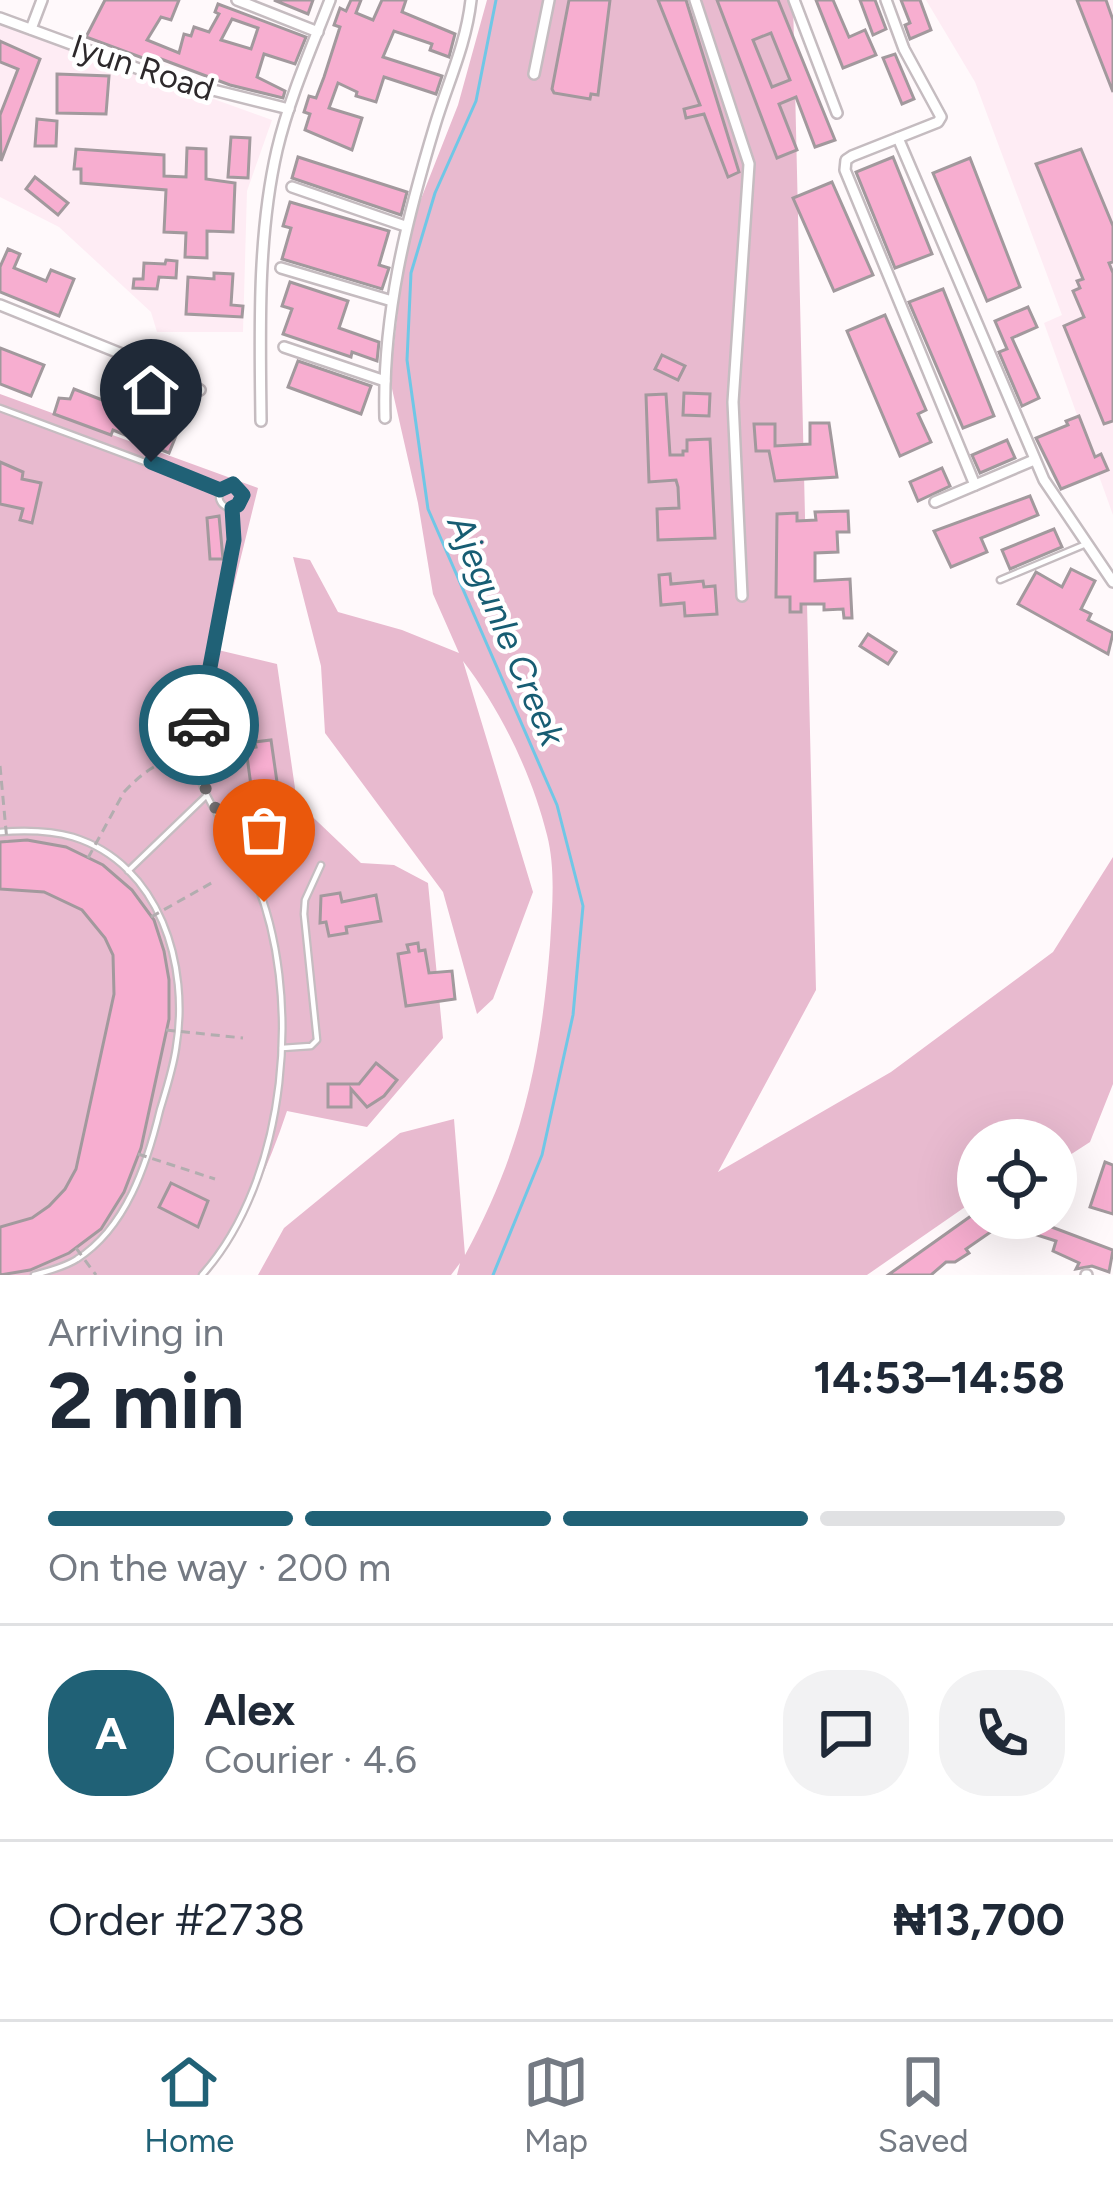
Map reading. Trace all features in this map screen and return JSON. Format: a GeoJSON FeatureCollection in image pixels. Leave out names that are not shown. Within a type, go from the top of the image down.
{"type":"FeatureCollection","features":[{"type":"Feature","properties":{"kind":"street"},"geometry":{"type":"LineString","coordinates":[[31,29],[42,0]]}},
{"type":"Feature","properties":{"kind":"street"},"geometry":{"type":"LineString","coordinates":[[237,0],[318,32]]}},
{"type":"Feature","properties":{"kind":"street"},"geometry":{"type":"LineString","coordinates":[[261,422],[264,244],[274,164],[330,0]]}},
{"type":"Feature","properties":{"kind":"street"},"geometry":{"type":"LineString","coordinates":[[385,418],[392,301],[404,226],[467,37],[472,0]]}},
{"type":"Feature","properties":{"kind":"street"},"geometry":{"type":"LineString","coordinates":[[534,74],[550,0]]}},
{"type":"Feature","properties":{"kind":"street"},"geometry":{"type":"LineString","coordinates":[[695,0],[749,164],[733,401],[742,596]]}},
{"type":"Feature","properties":{"kind":"street"},"geometry":{"type":"LineString","coordinates":[[794,0],[837,113]]}},
{"type":"Feature","properties":{"kind":"street"},"geometry":{"type":"LineString","coordinates":[[886,0],[904,49],[939,111],[938,122],[851,155],[845,170],[975,485]]}},
{"type":"Feature","properties":{"kind":"street","name":"Iyun Road"},"geometry":{"type":"LineString","coordinates":[[0,18],[161,77],[289,109]]}},
{"type":"Feature","properties":{"kind":"street"},"geometry":{"type":"LineString","coordinates":[[898,138],[1034,460],[1056,501],[1113,581]]}},
{"type":"Feature","properties":{"kind":"street"},"geometry":{"type":"LineString","coordinates":[[292,187],[404,226]]}},
{"type":"Feature","properties":{"kind":"street"},"geometry":{"type":"LineString","coordinates":[[281,268],[392,301]]}},
{"type":"Feature","properties":{"kind":"street"},"geometry":{"type":"LineString","coordinates":[[0,304],[200,390]]}},
{"type":"Feature","properties":{"kind":"street"},"geometry":{"type":"LineString","coordinates":[[284,347],[386,381]]}},
{"type":"Feature","properties":{"kind":"street"},"geometry":{"type":"LineString","coordinates":[[935,502],[1034,460]]}},
{"type":"Feature","properties":{"kind":"lane"},"geometry":{"type":"LineString","coordinates":[[0,408],[220,490]]}},
{"type":"Feature","properties":{"kind":"lane"},"geometry":{"type":"LineString","coordinates":[[220,490],[230,484],[240,488],[242,499],[232,508]]}},
{"type":"Feature","properties":{"kind":"lane"},"geometry":{"type":"LineString","coordinates":[[220,490],[219,501],[232,508]]}},
{"type":"Feature","properties":{"kind":"lane"},"geometry":{"type":"LineString","coordinates":[[202,1275],[225,1247],[258,1177],[271,1128],[282,1048],[279,973],[264,902],[243,851],[206,795],[195,757],[234,540],[232,508]]}},
{"type":"Feature","properties":{"kind":"lane"},"geometry":{"type":"LineString","coordinates":[[1000,580],[1086,544]]}},
{"type":"Feature","properties":{"kind":"lane"},"geometry":{"type":"LineString","coordinates":[[128,871],[206,795]]}},
{"type":"Feature","properties":{"kind":"lane"},"geometry":{"type":"LineString","coordinates":[[0,832],[37,830],[74,837],[111,854],[147,890],[172,941],[179,989],[177,1047],[153,1140],[132,1195],[103,1237],[76,1260],[34,1275]]}},
{"type":"Feature","properties":{"kind":"lane"},"geometry":{"type":"LineString","coordinates":[[282,1048],[311,1046],[317,1040],[304,900],[321,866]]}},
{"type":"Feature","properties":{"kind":"path"},"geometry":{"type":"LineString","coordinates":[[88,858],[124,792],[152,766],[171,758],[195,757]]}},
{"type":"Feature","properties":{"kind":"path"},"geometry":{"type":"LineString","coordinates":[[0,766],[7,841]]}},
{"type":"Feature","properties":{"kind":"path"},"geometry":{"type":"LineString","coordinates":[[152,917],[215,881]]}},
{"type":"Feature","properties":{"kind":"path"},"geometry":{"type":"LineString","coordinates":[[166,1030],[243,1038]]}},
{"type":"Feature","properties":{"kind":"path"},"geometry":{"type":"LineString","coordinates":[[138,1154],[215,1179]]}},
{"type":"Feature","properties":{"kind":"path"},"geometry":{"type":"LineString","coordinates":[[76,1248],[96,1275]]}},
{"type":"Feature","properties":{"kind":"shaded area"},"geometry":{"type":"Polygon","coordinates":[[[487,0],[793,0],[816,990],[718,1172],[891,1072],[1053,952],[1113,857],[1113,1084],[1090,1142],[1077,1150],[1077,1119],[957,1119],[957,1213],[867,1275],[457,1275],[460,1263],[451,1275],[258,1275],[284,1228],[400,1133],[454,1119],[465,1255],[514,1142],[541,1028],[552,918],[550,848],[513,743],[463,661],[533,892],[493,999],[477,1014],[443,892],[325,733],[321,666],[293,557],[310,560],[338,612],[459,653],[433,594],[390,380],[406,237],[458,105],[487,0]]]}},
{"type":"Feature","properties":{"kind":"shaded area"},"geometry":{"type":"Polygon","coordinates":[[[926,0],[1113,0],[1113,515],[1044,323],[1062,315],[975,82],[926,0]]]}},
{"type":"Feature","properties":{"kind":"shaded area"},"geometry":{"type":"Polygon","coordinates":[[[0,22],[272,120],[247,191],[243,332],[157,332],[151,312],[59,227],[0,197],[0,22]]]}},
{"type":"Feature","properties":{"kind":"shaded area"},"geometry":{"type":"Polygon","coordinates":[[[0,394],[258,488],[218,650],[277,664],[297,802],[361,863],[394,865],[428,883],[443,1038],[367,1127],[287,1111],[253,1197],[204,1275],[0,1275],[0,394]]]}},
{"type":"Feature","properties":{"kind":"building"},"geometry":{"type":"Polygon","coordinates":[[[105,0],[179,0],[171,20],[161,17],[147,40],[179,53],[184,34],[191,36],[194,27],[209,32],[219,14],[215,12],[218,4],[306,37],[295,64],[264,54],[257,77],[285,91],[283,98],[230,85],[161,59],[159,64],[86,37],[105,0]],[[232,19],[221,40],[251,49],[258,28],[232,19]]]}},
{"type":"Feature","properties":{"kind":"building"},"geometry":{"type":"Polygon","coordinates":[[[274,0],[313,0],[308,14],[274,0]]]}},
{"type":"Feature","properties":{"kind":"building"},"geometry":{"type":"Polygon","coordinates":[[[351,0],[361,0],[356,13],[373,20],[382,0],[406,0],[402,12],[455,34],[449,57],[430,50],[432,44],[394,31],[383,57],[442,76],[436,94],[384,77],[376,102],[338,83],[329,108],[362,118],[352,150],[305,130],[310,114],[304,112],[324,77],[340,27],[334,25],[340,8],[346,11],[351,0]]]}},
{"type":"Feature","properties":{"kind":"building"},"geometry":{"type":"Polygon","coordinates":[[[569,0],[610,0],[598,95],[591,94],[590,99],[552,89],[569,0]]]}},
{"type":"Feature","properties":{"kind":"building"},"geometry":{"type":"Polygon","coordinates":[[[658,0],[686,0],[739,172],[728,177],[704,114],[686,118],[684,109],[700,105],[658,0]]]}},
{"type":"Feature","properties":{"kind":"building"},"geometry":{"type":"Polygon","coordinates":[[[717,0],[778,0],[835,140],[815,147],[796,97],[779,104],[797,150],[777,158],[717,0]],[[771,33],[753,40],[772,87],[790,80],[771,33]]]}},
{"type":"Feature","properties":{"kind":"building"},"geometry":{"type":"Polygon","coordinates":[[[816,0],[833,0],[849,37],[865,30],[876,55],[843,68],[816,0]]]}},
{"type":"Feature","properties":{"kind":"building"},"geometry":{"type":"Polygon","coordinates":[[[860,0],[875,0],[886,29],[873,35],[860,0]]]}},
{"type":"Feature","properties":{"kind":"building"},"geometry":{"type":"Polygon","coordinates":[[[901,0],[920,0],[931,30],[910,39],[901,0]]]}},
{"type":"Feature","properties":{"kind":"building"},"geometry":{"type":"Polygon","coordinates":[[[1077,0],[1106,0],[1113,20],[1113,92],[1077,0]]]}},
{"type":"Feature","properties":{"kind":"building"},"geometry":{"type":"Polygon","coordinates":[[[0,41],[40,59],[1,161],[0,115],[18,69],[0,62],[0,41]]]}},
{"type":"Feature","properties":{"kind":"building"},"geometry":{"type":"Polygon","coordinates":[[[895,54],[914,99],[902,104],[883,58],[895,54]]]}},
{"type":"Feature","properties":{"kind":"building"},"geometry":{"type":"Polygon","coordinates":[[[57,74],[109,76],[106,114],[57,113],[57,74]]]}},
{"type":"Feature","properties":{"kind":"building"},"geometry":{"type":"Polygon","coordinates":[[[37,119],[57,121],[56,146],[35,146],[37,119]]]}},
{"type":"Feature","properties":{"kind":"building"},"geometry":{"type":"Polygon","coordinates":[[[231,137],[250,138],[248,178],[228,177],[231,137]]]}},
{"type":"Feature","properties":{"kind":"building"},"geometry":{"type":"Polygon","coordinates":[[[187,148],[206,149],[206,179],[235,183],[233,232],[207,231],[207,258],[185,257],[186,233],[164,232],[166,190],[81,183],[81,169],[74,169],[76,149],[164,155],[164,176],[186,177],[187,148]]]}},
{"type":"Feature","properties":{"kind":"building"},"geometry":{"type":"Polygon","coordinates":[[[1081,149],[1113,226],[1113,262],[1109,263],[1113,273],[1113,421],[1104,424],[1064,326],[1084,317],[1073,291],[1083,279],[1036,164],[1081,149]]]}},
{"type":"Feature","properties":{"kind":"building"},"geometry":{"type":"Polygon","coordinates":[[[298,157],[407,192],[401,215],[292,178],[298,157]]]}},
{"type":"Feature","properties":{"kind":"building"},"geometry":{"type":"Polygon","coordinates":[[[893,157],[932,254],[895,268],[856,172],[893,157]]]}},
{"type":"Feature","properties":{"kind":"building"},"geometry":{"type":"Polygon","coordinates":[[[970,158],[1020,287],[987,301],[933,173],[970,158]]]}},
{"type":"Feature","properties":{"kind":"building"},"geometry":{"type":"Polygon","coordinates":[[[35,177],[68,203],[58,215],[26,189],[35,177]]]}},
{"type":"Feature","properties":{"kind":"building"},"geometry":{"type":"Polygon","coordinates":[[[832,182],[873,275],[834,291],[793,198],[832,182]]]}},
{"type":"Feature","properties":{"kind":"building"},"geometry":{"type":"Polygon","coordinates":[[[290,202],[389,231],[379,265],[389,268],[382,289],[282,259],[291,228],[283,226],[290,202]]]}},
{"type":"Feature","properties":{"kind":"building"},"geometry":{"type":"Polygon","coordinates":[[[8,249],[20,254],[14,268],[46,281],[51,270],[74,279],[59,316],[0,292],[0,267],[8,249]]]}},
{"type":"Feature","properties":{"kind":"building"},"geometry":{"type":"Polygon","coordinates":[[[166,260],[177,261],[176,278],[159,277],[157,289],[133,288],[134,279],[143,279],[144,263],[165,264],[166,260]]]}},
{"type":"Feature","properties":{"kind":"building"},"geometry":{"type":"Polygon","coordinates":[[[214,273],[233,274],[231,305],[243,306],[242,317],[186,314],[188,277],[214,279],[214,273]]]}},
{"type":"Feature","properties":{"kind":"building"},"geometry":{"type":"Polygon","coordinates":[[[290,282],[348,301],[339,328],[379,342],[377,361],[283,334],[292,309],[282,306],[290,282]]]}},
{"type":"Feature","properties":{"kind":"building"},"geometry":{"type":"Polygon","coordinates":[[[943,289],[994,416],[963,428],[909,302],[943,289]]]}},
{"type":"Feature","properties":{"kind":"building"},"geometry":{"type":"Polygon","coordinates":[[[1028,307],[1037,327],[1012,338],[1039,398],[1022,406],[999,352],[1007,349],[995,321],[1028,307]]]}},
{"type":"Feature","properties":{"kind":"building"},"geometry":{"type":"Polygon","coordinates":[[[885,315],[926,410],[918,414],[931,442],[900,456],[847,331],[885,315]]]}},
{"type":"Feature","properties":{"kind":"building"},"geometry":{"type":"Polygon","coordinates":[[[0,348],[44,365],[31,396],[0,384],[0,348]]]}},
{"type":"Feature","properties":{"kind":"building"},"geometry":{"type":"Polygon","coordinates":[[[662,355],[685,366],[678,380],[655,369],[662,355]]]}},
{"type":"Feature","properties":{"kind":"building"},"geometry":{"type":"Polygon","coordinates":[[[298,361],[371,386],[361,414],[288,387],[298,361]]]}},
{"type":"Feature","properties":{"kind":"building"},"geometry":{"type":"Polygon","coordinates":[[[163,383],[192,396],[169,453],[113,430],[111,435],[54,414],[59,398],[70,399],[74,389],[110,403],[117,385],[129,389],[125,400],[152,410],[163,383]]]}},
{"type":"Feature","properties":{"kind":"building"},"geometry":{"type":"Polygon","coordinates":[[[684,393],[710,394],[709,416],[683,415],[684,393]]]}},
{"type":"Feature","properties":{"kind":"building"},"geometry":{"type":"Polygon","coordinates":[[[666,394],[670,455],[683,455],[687,440],[710,439],[715,538],[658,540],[657,509],[679,508],[678,487],[676,480],[649,482],[646,395],[666,394]]]}},
{"type":"Feature","properties":{"kind":"building"},"geometry":{"type":"Polygon","coordinates":[[[1079,416],[1095,457],[1101,454],[1108,470],[1061,489],[1036,438],[1079,416]]]}},
{"type":"Feature","properties":{"kind":"building"},"geometry":{"type":"Polygon","coordinates":[[[810,423],[829,423],[837,477],[775,481],[769,451],[756,451],[754,424],[775,424],[775,446],[810,444],[810,423]]]}},
{"type":"Feature","properties":{"kind":"building"},"geometry":{"type":"Polygon","coordinates":[[[1007,440],[1015,458],[980,473],[972,455],[1007,440]]]}},
{"type":"Feature","properties":{"kind":"building"},"geometry":{"type":"Polygon","coordinates":[[[0,462],[23,472],[22,479],[41,483],[32,523],[20,520],[23,509],[0,504],[0,462]]]}},
{"type":"Feature","properties":{"kind":"building"},"geometry":{"type":"Polygon","coordinates":[[[942,468],[950,486],[918,501],[910,482],[942,468]]]}},
{"type":"Feature","properties":{"kind":"building"},"geometry":{"type":"Polygon","coordinates":[[[1030,496],[1038,515],[981,538],[987,552],[951,567],[934,531],[1030,496]]]}},
{"type":"Feature","properties":{"kind":"building"},"geometry":{"type":"Polygon","coordinates":[[[848,511],[849,532],[837,532],[838,552],[815,553],[815,581],[850,579],[852,618],[844,618],[843,609],[824,610],[824,604],[801,604],[801,612],[790,612],[790,597],[776,597],[777,514],[797,513],[797,521],[816,520],[815,512],[848,511]]]}},
{"type":"Feature","properties":{"kind":"building"},"geometry":{"type":"Polygon","coordinates":[[[219,516],[223,559],[210,559],[207,518],[219,516]]]}},
{"type":"Feature","properties":{"kind":"building"},"geometry":{"type":"Polygon","coordinates":[[[1054,529],[1062,547],[1010,569],[1002,550],[1054,529]]]}},
{"type":"Feature","properties":{"kind":"building"},"geometry":{"type":"Polygon","coordinates":[[[1071,569],[1095,581],[1081,609],[1091,614],[1088,620],[1113,633],[1108,654],[1018,604],[1036,572],[1062,587],[1071,569]]]}},
{"type":"Feature","properties":{"kind":"building"},"geometry":{"type":"Polygon","coordinates":[[[670,574],[671,584],[703,581],[704,587],[715,586],[717,614],[685,616],[684,603],[661,605],[659,575],[670,574]]]}},
{"type":"Feature","properties":{"kind":"building"},"geometry":{"type":"Polygon","coordinates":[[[868,634],[896,652],[888,664],[860,646],[868,634]]]}},
{"type":"Feature","properties":{"kind":"building"},"geometry":{"type":"Polygon","coordinates":[[[271,740],[278,789],[252,793],[246,749],[271,740]]]}},
{"type":"Feature","properties":{"kind":"building"},"geometry":{"type":"Polygon","coordinates":[[[27,840],[66,847],[103,865],[132,890],[154,920],[164,951],[169,1019],[141,1148],[124,1192],[101,1229],[69,1253],[30,1270],[0,1275],[0,1227],[32,1218],[49,1206],[76,1169],[114,994],[113,955],[82,910],[44,892],[0,889],[0,842],[27,840]]]}},
{"type":"Feature","properties":{"kind":"building"},"geometry":{"type":"Polygon","coordinates":[[[340,893],[342,902],[376,895],[381,921],[346,927],[347,933],[329,936],[326,922],[320,923],[321,896],[340,893]]]}},
{"type":"Feature","properties":{"kind":"building"},"geometry":{"type":"Polygon","coordinates":[[[418,943],[419,951],[425,950],[429,973],[452,971],[455,999],[406,1006],[398,954],[418,943]]]}},
{"type":"Feature","properties":{"kind":"building"},"geometry":{"type":"Polygon","coordinates":[[[376,1063],[397,1080],[384,1096],[367,1107],[351,1089],[351,1107],[328,1107],[328,1084],[359,1084],[376,1063]]]}},
{"type":"Feature","properties":{"kind":"building"},"geometry":{"type":"Polygon","coordinates":[[[1105,1162],[1113,1165],[1113,1214],[1090,1207],[1105,1162]]]}},
{"type":"Feature","properties":{"kind":"building"},"geometry":{"type":"Polygon","coordinates":[[[171,1183],[208,1201],[198,1227],[159,1207],[171,1183]]]}},
{"type":"Feature","properties":{"kind":"building"},"geometry":{"type":"Polygon","coordinates":[[[957,1226],[957,1239],[980,1239],[966,1249],[969,1253],[946,1262],[931,1275],[888,1275],[957,1226]]]}},
{"type":"Feature","properties":{"kind":"building"},"geometry":{"type":"Polygon","coordinates":[[[1077,1236],[1113,1250],[1109,1272],[1092,1266],[1076,1269],[1079,1263],[1053,1251],[1056,1241],[1050,1239],[1077,1236]]]}},
{"type":"Feature","properties":{"kind":"waterway","name":"Ajegunle Creek"},"geometry":{"type":"LineString","coordinates":[[493,1275],[542,1155],[573,1015],[583,906],[557,805],[428,509],[407,360],[411,273],[435,193],[476,101],[496,0]]}},
{"type":"Feature","properties":{"kind":"way so far"},"geometry":{"type":"LineString","coordinates":[[199,725],[195,757],[199,778],[243,851],[264,902]]}},
{"type":"Feature","properties":{"kind":"route"},"geometry":{"type":"LineString","coordinates":[[151,462],[220,490],[233,484],[243,495],[232,508],[234,540],[199,725]]}}]}
